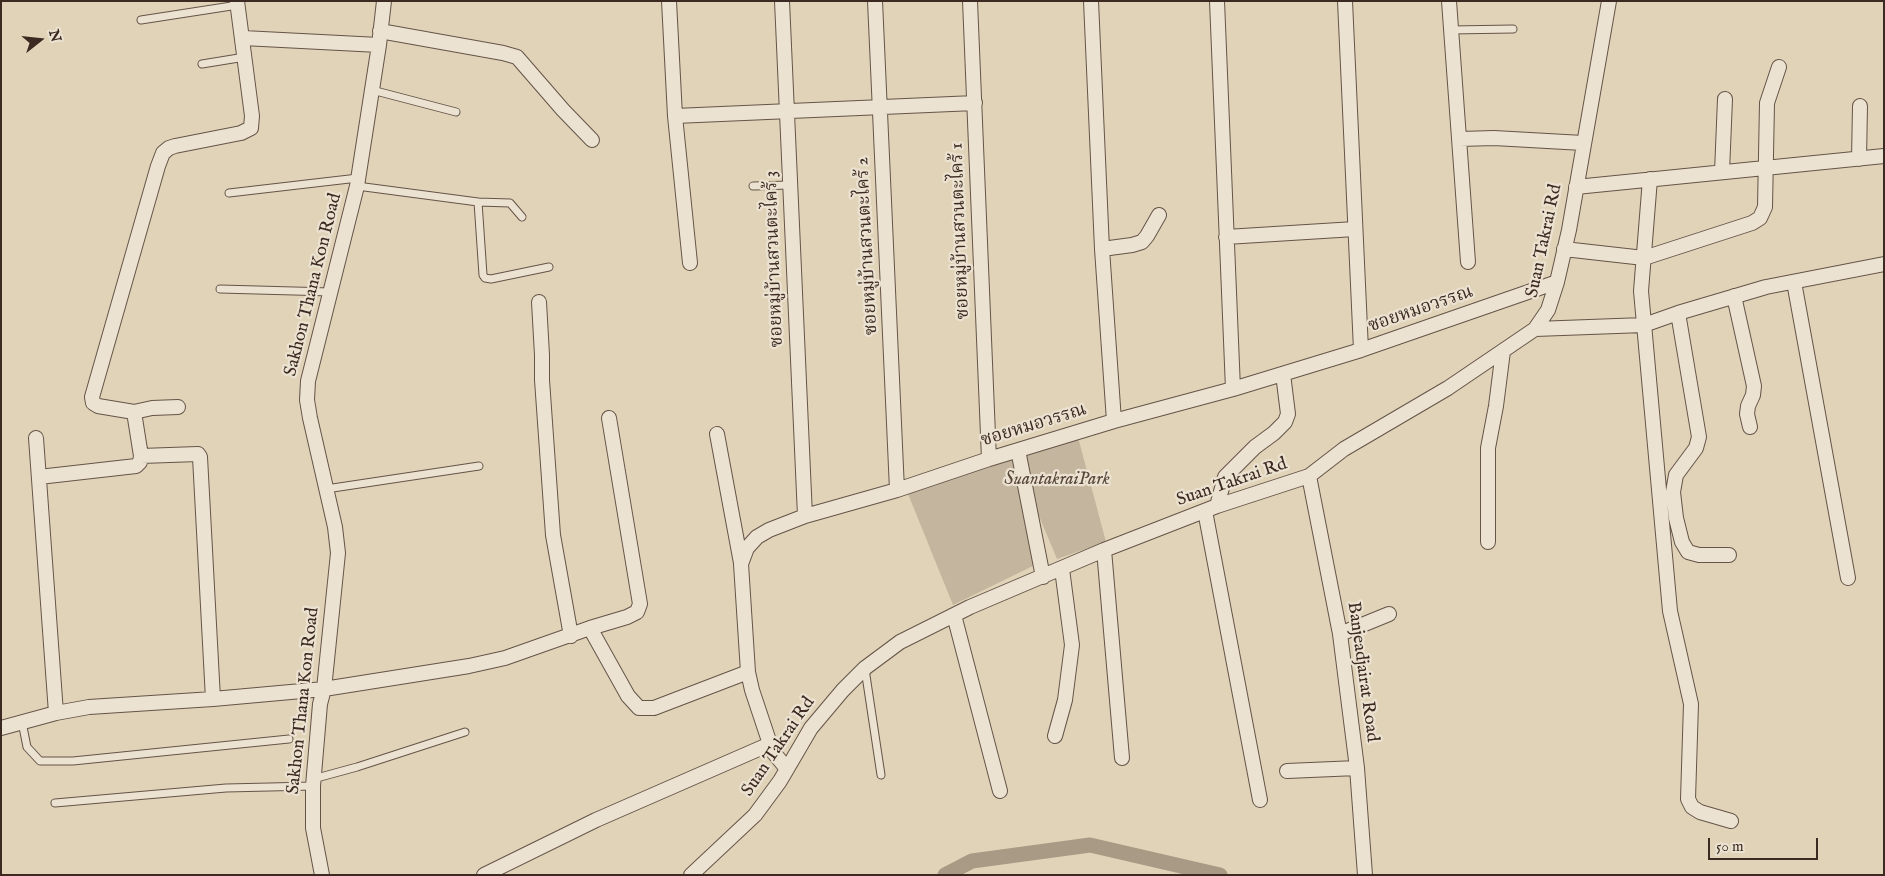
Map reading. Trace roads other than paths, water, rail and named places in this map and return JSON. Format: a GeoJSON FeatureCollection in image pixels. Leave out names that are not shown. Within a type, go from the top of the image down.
{"type":"FeatureCollection","features":[{"type":"Feature","properties":{"kind":"street","name":"Sakhon Thana Kon Road"},"geometry":{"type":"LineString","coordinates":[[322,875],[313,828],[313,783],[320,704],[324,689],[338,553],[335,527],[310,418],[307,400],[308,382],[358,182],[384,1]]}},
{"type":"Feature","properties":{"kind":"street"},"geometry":{"type":"LineString","coordinates":[[669,1],[675,116],[690,263]]}},
{"type":"Feature","properties":{"kind":"street","name":"ซอยหมู่บ้านสวนตะไคร้ 3"},"geometry":{"type":"LineString","coordinates":[[782,1],[805,516]]}},
{"type":"Feature","properties":{"kind":"street","name":"ซอยหมู่บ้านสวนตะไคร้ 2"},"geometry":{"type":"LineString","coordinates":[[875,1],[897,490]]}},
{"type":"Feature","properties":{"kind":"street","name":"ซอยหมู่บ้านสวนตะไคร้ 1"},"geometry":{"type":"LineString","coordinates":[[970,1],[989,459]]}},
{"type":"Feature","properties":{"kind":"street"},"geometry":{"type":"LineString","coordinates":[[1091,1],[1102,249],[1114,421]]}},
{"type":"Feature","properties":{"kind":"street"},"geometry":{"type":"LineString","coordinates":[[1217,1],[1232,390]]}},
{"type":"Feature","properties":{"kind":"street"},"geometry":{"type":"LineString","coordinates":[[1345,1],[1360,350]]}},
{"type":"Feature","properties":{"kind":"street"},"geometry":{"type":"LineString","coordinates":[[1449,1],[1468,262]]}},
{"type":"Feature","properties":{"kind":"street","name":"Suan Takrai Rd"},"geometry":{"type":"LineString","coordinates":[[691,875],[755,815],[787,769],[811,728],[842,690],[865,668],[900,642],[954,615],[1104,550],[1211,509],[1309,476],[1344,449],[1448,388],[1535,329],[1548,310],[1557,282],[1609,1]]}},
{"type":"Feature","properties":{"kind":"street"},"geometry":{"type":"LineString","coordinates":[[178,407],[152,408],[134,412],[98,406],[93,403],[92,397],[163,154],[169,148],[241,133],[251,128],[252,116],[237,3]]}},
{"type":"Feature","properties":{"kind":"street"},"geometry":{"type":"LineString","coordinates":[[243,38],[380,38],[502,53],[517,57],[592,140]]}},
{"type":"Feature","properties":{"kind":"street"},"geometry":{"type":"LineString","coordinates":[[1564,249],[1644,258],[1752,223],[1760,218],[1765,207],[1767,103],[1779,67]]}},
{"type":"Feature","properties":{"kind":"street"},"geometry":{"type":"LineString","coordinates":[[1722,172],[1725,98]]}},
{"type":"Feature","properties":{"kind":"street"},"geometry":{"type":"LineString","coordinates":[[675,116],[974,103]]}},
{"type":"Feature","properties":{"kind":"street"},"geometry":{"type":"LineString","coordinates":[[1859,159],[1860,106]]}},
{"type":"Feature","properties":{"kind":"street"},"geometry":{"type":"LineString","coordinates":[[1460,140],[1494,138],[1583,143]]}},
{"type":"Feature","properties":{"kind":"street"},"geometry":{"type":"LineString","coordinates":[[1576,187],[1884,156]]}},
{"type":"Feature","properties":{"kind":"street"},"geometry":{"type":"LineString","coordinates":[[1650,179],[1641,292],[1668,506],[1670,611],[1691,704],[1688,799],[1692,807],[1700,812],[1731,821]]}},
{"type":"Feature","properties":{"kind":"street"},"geometry":{"type":"LineString","coordinates":[[1102,249],[1142,242],[1148,236],[1159,215]]}},
{"type":"Feature","properties":{"kind":"street"},"geometry":{"type":"LineString","coordinates":[[1226,237],[1355,229]]}},
{"type":"Feature","properties":{"kind":"street"},"geometry":{"type":"LineString","coordinates":[[1535,329],[1644,325],[1734,296],[1884,264]]}},
{"type":"Feature","properties":{"kind":"street","name":"ซอยหมอวรรณ"},"geometry":{"type":"LineString","coordinates":[[741,564],[747,548],[757,537],[769,530],[805,516],[897,490],[989,459],[1114,421],[1232,390],[1360,350],[1557,282]]}},
{"type":"Feature","properties":{"kind":"street"},"geometry":{"type":"LineString","coordinates":[[1794,282],[1848,578]]}},
{"type":"Feature","properties":{"kind":"street"},"geometry":{"type":"LineString","coordinates":[[1734,296],[1754,386],[1747,414],[1750,427]]}},
{"type":"Feature","properties":{"kind":"street"},"geometry":{"type":"LineString","coordinates":[[539,302],[542,380],[553,535],[571,636]]}},
{"type":"Feature","properties":{"kind":"street"},"geometry":{"type":"LineString","coordinates":[[1678,313],[1698,437],[1696,448],[1676,475],[1668,506],[1682,542],[1688,552],[1699,555],[1729,555]]}},
{"type":"Feature","properties":{"kind":"street"},"geometry":{"type":"LineString","coordinates":[[1488,542],[1488,448],[1503,351]]}},
{"type":"Feature","properties":{"kind":"street"},"geometry":{"type":"LineString","coordinates":[[1260,800],[1211,509],[1224,477],[1255,447],[1285,422],[1288,414],[1283,374]]}},
{"type":"Feature","properties":{"kind":"street"},"geometry":{"type":"LineString","coordinates":[[39,477],[136,466],[140,462],[141,456],[134,412]]}},
{"type":"Feature","properties":{"kind":"street"},"geometry":{"type":"LineString","coordinates":[[1,728],[56,713],[89,707],[324,689],[469,666],[505,658],[590,628],[628,618],[638,612],[640,604],[608,418]]}},
{"type":"Feature","properties":{"kind":"street"},"geometry":{"type":"LineString","coordinates":[[717,434],[741,564],[748,672],[770,744],[774,753],[787,769]]}},
{"type":"Feature","properties":{"kind":"street"},"geometry":{"type":"LineString","coordinates":[[36,438],[56,713]]}},
{"type":"Feature","properties":{"kind":"street"},"geometry":{"type":"LineString","coordinates":[[1018,450],[1043,577]]}},
{"type":"Feature","properties":{"kind":"street"},"geometry":{"type":"LineString","coordinates":[[141,456],[192,453],[198,454],[200,457],[213,699]]}},
{"type":"Feature","properties":{"kind":"street","name":"Banjeadjairat Road"},"geometry":{"type":"LineString","coordinates":[[1309,476],[1340,634],[1356,768],[1365,875]]}},
{"type":"Feature","properties":{"kind":"street"},"geometry":{"type":"LineString","coordinates":[[1104,550],[1122,758]]}},
{"type":"Feature","properties":{"kind":"street"},"geometry":{"type":"LineString","coordinates":[[1055,736],[1065,700],[1072,645],[1062,569]]}},
{"type":"Feature","properties":{"kind":"street"},"geometry":{"type":"LineString","coordinates":[[1340,634],[1389,614]]}},
{"type":"Feature","properties":{"kind":"street"},"geometry":{"type":"LineString","coordinates":[[954,615],[1000,791]]}},
{"type":"Feature","properties":{"kind":"street"},"geometry":{"type":"LineString","coordinates":[[590,628],[628,696],[638,708],[654,708],[748,672]]}},
{"type":"Feature","properties":{"kind":"street"},"geometry":{"type":"LineString","coordinates":[[484,875],[596,820],[770,744]]}},
{"type":"Feature","properties":{"kind":"street"},"geometry":{"type":"LineString","coordinates":[[1287,771],[1356,768]]}},
{"type":"Feature","properties":{"kind":"lane"},"geometry":{"type":"LineString","coordinates":[[141,20],[237,3]]}},
{"type":"Feature","properties":{"kind":"lane"},"geometry":{"type":"LineString","coordinates":[[1451,30],[1513,29]]}},
{"type":"Feature","properties":{"kind":"lane"},"geometry":{"type":"LineString","coordinates":[[202,64],[245,57]]}},
{"type":"Feature","properties":{"kind":"lane"},"geometry":{"type":"LineString","coordinates":[[372,90],[456,112]]}},
{"type":"Feature","properties":{"kind":"lane"},"geometry":{"type":"LineString","coordinates":[[229,193],[358,182],[478,202],[510,203],[522,217]]}},
{"type":"Feature","properties":{"kind":"lane"},"geometry":{"type":"LineString","coordinates":[[753,186],[790,185]]}},
{"type":"Feature","properties":{"kind":"lane"},"geometry":{"type":"LineString","coordinates":[[478,202],[483,275],[485,278],[491,279],[549,267]]}},
{"type":"Feature","properties":{"kind":"lane"},"geometry":{"type":"LineString","coordinates":[[220,289],[331,292]]}},
{"type":"Feature","properties":{"kind":"lane"},"geometry":{"type":"LineString","coordinates":[[326,489],[479,466]]}},
{"type":"Feature","properties":{"kind":"lane"},"geometry":{"type":"LineString","coordinates":[[865,668],[881,775]]}},
{"type":"Feature","properties":{"kind":"lane"},"geometry":{"type":"LineString","coordinates":[[22,722],[27,747],[40,761],[73,761],[289,739]]}},
{"type":"Feature","properties":{"kind":"lane"},"geometry":{"type":"LineString","coordinates":[[56,803],[226,788],[313,783],[465,732]]}},
{"type":"Feature","properties":{"kind":"waterway"},"geometry":{"type":"LineString","coordinates":[[945,875],[972,861],[1090,845],[1220,875]]}},
{"type":"Feature","properties":{"kind":"park label","name":"SuantakraiPark"},"geometry":{"type":"Point","coordinates":[1057,480]}}]}
